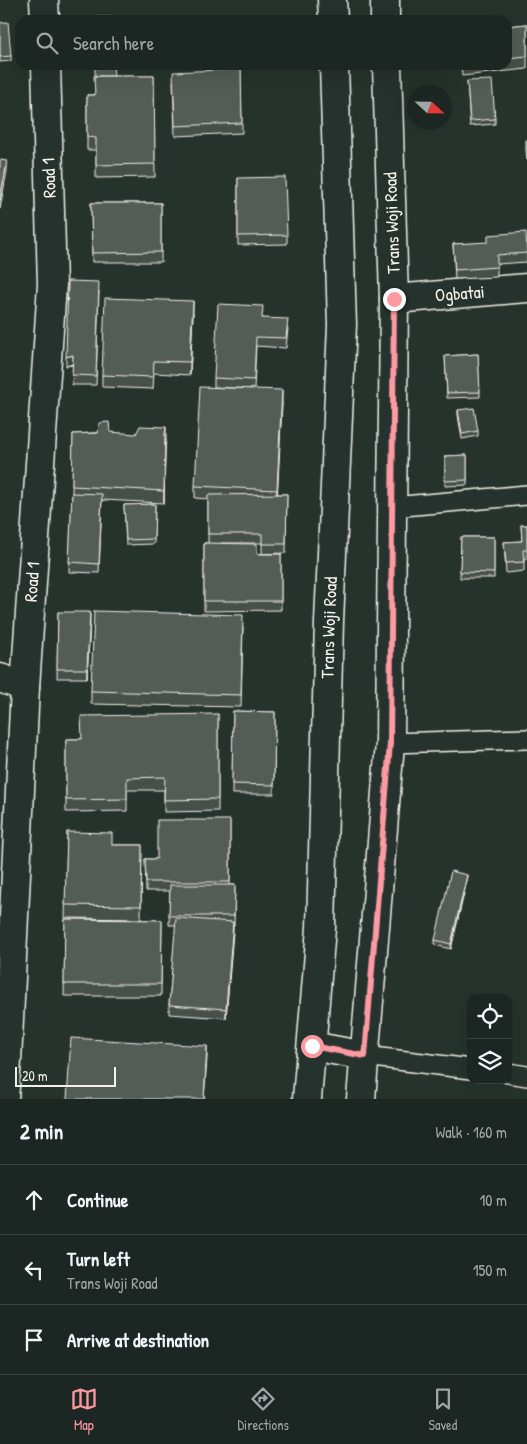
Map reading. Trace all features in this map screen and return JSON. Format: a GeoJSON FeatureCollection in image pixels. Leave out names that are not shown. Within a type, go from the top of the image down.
{"type":"FeatureCollection","features":[{"type":"Feature","properties":{"kind":"main road"},"geometry":{"type":"LineString","coordinates":[[44,0],[45,15]]}},
{"type":"Feature","properties":{"kind":"main road"},"geometry":{"type":"LineString","coordinates":[[332,0],[333,15]]}},
{"type":"Feature","properties":{"kind":"main road"},"geometry":{"type":"LineString","coordinates":[[385,0],[385,15]]}},
{"type":"Feature","properties":{"kind":"main road","name":"Road 1"},"geometry":{"type":"LineString","coordinates":[[4,1099],[12,683],[52,285],[46,70]]}},
{"type":"Feature","properties":{"kind":"main road","name":"Trans Woji Road"},"geometry":{"type":"LineString","coordinates":[[307,1099],[322,928],[329,622],[342,325],[334,70]]}},
{"type":"Feature","properties":{"kind":"main road","name":"Trans Woji Road"},"geometry":{"type":"LineString","coordinates":[[361,1099],[390,743],[394,299],[387,70]]}},
{"type":"Feature","properties":{"kind":"main road","name":"Ogbatai"},"geometry":{"type":"LineString","coordinates":[[394,299],[527,288]]}},
{"type":"Feature","properties":{"kind":"main road"},"geometry":{"type":"LineString","coordinates":[[312,1046],[365,1056]]}},
{"type":"Feature","properties":{"kind":"lane"},"geometry":{"type":"LineString","coordinates":[[392,507],[527,495]]}},
{"type":"Feature","properties":{"kind":"lane"},"geometry":{"type":"LineString","coordinates":[[390,743],[527,738]]}},
{"type":"Feature","properties":{"kind":"lane"},"geometry":{"type":"LineString","coordinates":[[365,1056],[467,1069]]}},
{"type":"Feature","properties":{"kind":"lane"},"geometry":{"type":"LineString","coordinates":[[512,1074],[527,1076]]}},
{"type":"Feature","properties":{"kind":"building"},"geometry":{"type":"Polygon","coordinates":[[[8,22],[11,56],[0,57],[0,23],[8,22]]]}},
{"type":"Feature","properties":{"kind":"building"},"geometry":{"type":"Polygon","coordinates":[[[527,24],[527,56],[512,58],[512,26],[527,24]]]}},
{"type":"Feature","properties":{"kind":"building"},"geometry":{"type":"Polygon","coordinates":[[[95,70],[113,70],[114,76],[95,76],[95,70]]]}},
{"type":"Feature","properties":{"kind":"building"},"geometry":{"type":"Polygon","coordinates":[[[241,70],[242,123],[175,126],[173,72],[241,70]]]}},
{"type":"Feature","properties":{"kind":"building"},"geometry":{"type":"Polygon","coordinates":[[[94,76],[154,76],[155,164],[96,165],[96,138],[87,137],[87,95],[95,95],[94,76]]]}},
{"type":"Feature","properties":{"kind":"building"},"geometry":{"type":"Polygon","coordinates":[[[492,80],[495,119],[470,121],[467,81],[492,80]]]}},
{"type":"Feature","properties":{"kind":"building"},"geometry":{"type":"Polygon","coordinates":[[[0,160],[7,161],[0,200],[0,160]]]}},
{"type":"Feature","properties":{"kind":"building"},"geometry":{"type":"Polygon","coordinates":[[[285,177],[287,235],[238,236],[238,178],[285,177]]]}},
{"type":"Feature","properties":{"kind":"building"},"geometry":{"type":"Polygon","coordinates":[[[91,203],[161,203],[161,252],[92,253],[91,203]]]}},
{"type":"Feature","properties":{"kind":"building"},"geometry":{"type":"Polygon","coordinates":[[[526,232],[527,253],[497,255],[497,267],[455,270],[453,244],[488,242],[488,235],[526,232]]]}},
{"type":"Feature","properties":{"kind":"building"},"geometry":{"type":"Polygon","coordinates":[[[68,281],[99,282],[96,376],[72,375],[73,355],[66,357],[68,281]]]}},
{"type":"Feature","properties":{"kind":"building"},"geometry":{"type":"Polygon","coordinates":[[[105,298],[193,301],[190,362],[154,361],[153,377],[102,375],[105,298]]]}},
{"type":"Feature","properties":{"kind":"building"},"geometry":{"type":"Polygon","coordinates":[[[218,304],[263,306],[262,318],[288,319],[286,338],[256,337],[254,380],[214,378],[218,304]]]}},
{"type":"Feature","properties":{"kind":"building"},"geometry":{"type":"Polygon","coordinates":[[[478,354],[480,392],[447,393],[445,356],[478,354]]]}},
{"type":"Feature","properties":{"kind":"building"},"geometry":{"type":"Polygon","coordinates":[[[200,387],[282,390],[277,490],[195,486],[200,387]]]}},
{"type":"Feature","properties":{"kind":"building"},"geometry":{"type":"Polygon","coordinates":[[[474,408],[478,431],[462,434],[458,410],[474,408]]]}},
{"type":"Feature","properties":{"kind":"building"},"geometry":{"type":"Polygon","coordinates":[[[109,422],[110,432],[136,434],[140,426],[166,427],[164,491],[72,486],[73,434],[98,433],[99,423],[109,422]]]}},
{"type":"Feature","properties":{"kind":"building"},"geometry":{"type":"Polygon","coordinates":[[[467,455],[467,480],[445,481],[445,456],[467,455]]]}},
{"type":"Feature","properties":{"kind":"building"},"geometry":{"type":"Polygon","coordinates":[[[72,493],[102,494],[99,564],[69,562],[72,493]]]}},
{"type":"Feature","properties":{"kind":"building"},"geometry":{"type":"Polygon","coordinates":[[[287,494],[286,544],[262,544],[262,534],[208,534],[208,495],[287,494]]]}},
{"type":"Feature","properties":{"kind":"building"},"geometry":{"type":"Polygon","coordinates":[[[155,504],[154,539],[126,540],[124,505],[155,504]]]}},
{"type":"Feature","properties":{"kind":"building"},"geometry":{"type":"Polygon","coordinates":[[[521,525],[527,525],[527,550],[523,550],[524,562],[506,563],[504,542],[522,541],[521,525]]]}},
{"type":"Feature","properties":{"kind":"building"},"geometry":{"type":"Polygon","coordinates":[[[461,537],[494,537],[494,573],[460,572],[461,537]]]}},
{"type":"Feature","properties":{"kind":"building"},"geometry":{"type":"Polygon","coordinates":[[[204,543],[257,544],[257,554],[281,554],[281,601],[204,601],[204,543]]]}},
{"type":"Feature","properties":{"kind":"building"},"geometry":{"type":"Polygon","coordinates":[[[94,611],[243,615],[241,695],[91,691],[94,611]]]}},
{"type":"Feature","properties":{"kind":"building"},"geometry":{"type":"Polygon","coordinates":[[[58,612],[90,612],[87,669],[57,669],[58,612]]]}},
{"type":"Feature","properties":{"kind":"building"},"geometry":{"type":"Polygon","coordinates":[[[233,711],[275,712],[274,785],[232,784],[233,711]]]}},
{"type":"Feature","properties":{"kind":"building"},"geometry":{"type":"Polygon","coordinates":[[[218,714],[218,799],[164,800],[165,777],[127,778],[127,799],[66,800],[66,739],[82,739],[81,716],[218,714]]]}},
{"type":"Feature","properties":{"kind":"building"},"geometry":{"type":"Polygon","coordinates":[[[157,820],[230,820],[230,882],[146,882],[145,859],[157,859],[157,820]]]}},
{"type":"Feature","properties":{"kind":"building"},"geometry":{"type":"Polygon","coordinates":[[[67,832],[112,833],[112,845],[142,845],[141,906],[65,905],[67,832]]]}},
{"type":"Feature","properties":{"kind":"building"},"geometry":{"type":"Polygon","coordinates":[[[451,871],[467,875],[451,944],[435,940],[451,871]]]}},
{"type":"Feature","properties":{"kind":"building"},"geometry":{"type":"Polygon","coordinates":[[[170,885],[235,885],[234,916],[169,916],[170,885]]]}},
{"type":"Feature","properties":{"kind":"building"},"geometry":{"type":"Polygon","coordinates":[[[176,918],[233,922],[226,1009],[169,1005],[176,918]]]}},
{"type":"Feature","properties":{"kind":"building"},"geometry":{"type":"Polygon","coordinates":[[[65,919],[162,920],[161,984],[64,984],[65,919]]]}},
{"type":"Feature","properties":{"kind":"building"},"geometry":{"type":"Polygon","coordinates":[[[71,1038],[207,1046],[204,1099],[67,1099],[71,1038]]]}},
{"type":"Feature","properties":{"kind":"route"},"geometry":{"type":"LineString","coordinates":[[312,1046],[365,1056],[390,743],[394,299]]}}]}
